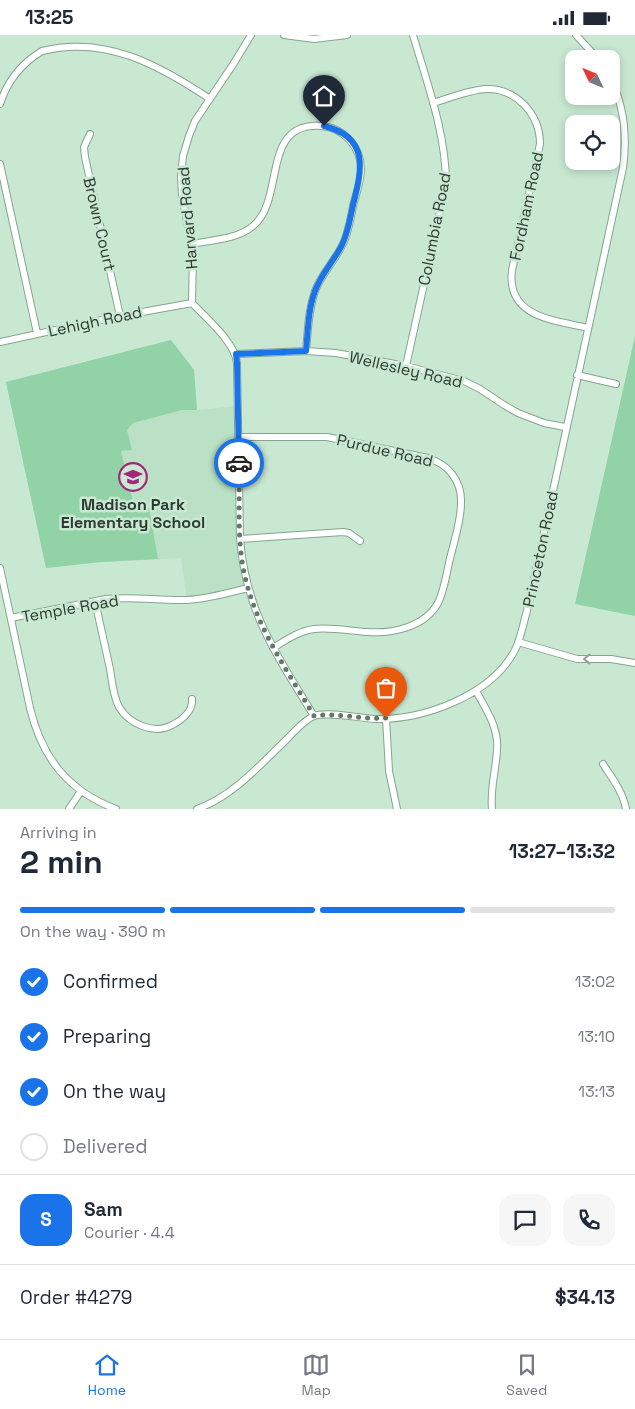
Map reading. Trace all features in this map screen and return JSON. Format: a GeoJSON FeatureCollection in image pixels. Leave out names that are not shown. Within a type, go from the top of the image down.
{"type":"FeatureCollection","features":[{"type":"Feature","properties":{"kind":"street","name":"Harvard Road"},"geometry":{"type":"LineString","coordinates":[[192,303],[192,244],[183,202],[182,164],[191,130],[251,35]]}},
{"type":"Feature","properties":{"kind":"street"},"geometry":{"type":"LineString","coordinates":[[284,35],[308,39],[347,35]]}},
{"type":"Feature","properties":{"kind":"street","name":"Columbia Road"},"geometry":{"type":"LineString","coordinates":[[406,366],[446,184],[446,158],[433,103],[413,35]]}},
{"type":"Feature","properties":{"kind":"street"},"geometry":{"type":"LineString","coordinates":[[576,35],[590,50]]}},
{"type":"Feature","properties":{"kind":"street"},"geometry":{"type":"LineString","coordinates":[[0,104],[11,79],[25,64],[46,49],[72,40]]}},
{"type":"Feature","properties":{"kind":"street"},"geometry":{"type":"LineString","coordinates":[[138,51],[210,99]]}},
{"type":"Feature","properties":{"kind":"street","name":"Fordham Road"},"geometry":{"type":"LineString","coordinates":[[433,103],[478,90],[492,89],[516,97],[529,111],[538,128],[540,144],[512,270],[513,288],[520,302],[535,315],[588,327]]}},
{"type":"Feature","properties":{"kind":"street","name":"Princeton Road"},"geometry":{"type":"LineString","coordinates":[[314,716],[330,715],[369,719],[408,716],[429,711],[476,691],[488,683],[511,657],[518,642],[527,611],[624,158],[625,124],[620,103]]}},
{"type":"Feature","properties":{"kind":"street"},"geometry":{"type":"LineString","coordinates":[[192,244],[235,235],[248,230],[259,220],[268,204],[280,150],[293,133],[305,127],[319,125],[336,130],[347,137],[354,145],[360,159],[360,176],[345,239],[321,279],[313,297],[309,313],[306,351]]}},
{"type":"Feature","properties":{"kind":"street","name":"Brown Court"},"geometry":{"type":"LineString","coordinates":[[90,134],[84,147],[84,157],[120,316]]}},
{"type":"Feature","properties":{"kind":"street"},"geometry":{"type":"LineString","coordinates":[[0,164],[38,333]]}},
{"type":"Feature","properties":{"kind":"street"},"geometry":{"type":"LineString","coordinates":[[192,303],[236,354],[240,539],[243,567],[257,615],[273,648],[314,716],[303,724],[242,782],[216,801],[197,809]]}},
{"type":"Feature","properties":{"kind":"street","name":"Lehigh Road"},"geometry":{"type":"LineString","coordinates":[[0,343],[38,333],[192,303]]}},
{"type":"Feature","properties":{"kind":"street","name":"Wellesley Road"},"geometry":{"type":"LineString","coordinates":[[236,354],[306,351],[348,355],[406,366],[464,381],[518,413],[544,423],[566,427]]}},
{"type":"Feature","properties":{"kind":"street"},"geometry":{"type":"LineString","coordinates":[[577,375],[616,384]]}},
{"type":"Feature","properties":{"kind":"street","name":"Purdue Road"},"geometry":{"type":"LineString","coordinates":[[239,437],[327,437],[428,458],[442,464],[450,471],[461,493],[461,508],[443,589],[436,606],[427,616],[410,626],[383,632],[308,630],[273,648]]}},
{"type":"Feature","properties":{"kind":"street"},"geometry":{"type":"LineString","coordinates":[[240,539],[343,532],[349,533],[360,541]]}},
{"type":"Feature","properties":{"kind":"street"},"geometry":{"type":"LineString","coordinates":[[0,569],[30,708],[38,735],[55,766],[64,777],[81,791],[116,809]]}},
{"type":"Feature","properties":{"kind":"street","name":"Temple Road"},"geometry":{"type":"LineString","coordinates":[[11,618],[95,601],[122,598],[197,599],[248,588]]}},
{"type":"Feature","properties":{"kind":"street"},"geometry":{"type":"LineString","coordinates":[[95,601],[116,697],[125,715],[146,727],[155,729],[165,728],[174,724],[187,713],[192,706],[192,699]]}},
{"type":"Feature","properties":{"kind":"street"},"geometry":{"type":"LineString","coordinates":[[518,642],[577,659],[611,659],[635,663]]}},
{"type":"Feature","properties":{"kind":"street"},"geometry":{"type":"LineString","coordinates":[[476,691],[494,727],[498,748],[492,784],[492,809]]}},
{"type":"Feature","properties":{"kind":"street"},"geometry":{"type":"LineString","coordinates":[[386,718],[389,771],[397,809]]}},
{"type":"Feature","properties":{"kind":"street"},"geometry":{"type":"LineString","coordinates":[[603,764],[618,787],[626,809]]}},
{"type":"Feature","properties":{"kind":"street"},"geometry":{"type":"LineString","coordinates":[[69,809],[81,791]]}},
{"type":"Feature","properties":{"kind":"shaded area"},"geometry":{"type":"Polygon","coordinates":[[[635,336],[635,616],[575,604],[635,336]]]}},
{"type":"Feature","properties":{"kind":"shaded area","name":"Madison Park Elementary School"},"geometry":{"type":"Polygon","coordinates":[[[171,340],[194,370],[197,410],[238,406],[240,518],[248,588],[187,600],[181,558],[101,562],[46,568],[6,382],[171,340]]]}},
{"type":"Feature","properties":{"kind":"shaded area","name":"Madison Park Elementary School"},"geometry":{"type":"Polygon","coordinates":[[[171,340],[194,370],[197,410],[182,410],[133,423],[127,430],[132,450],[121,451],[135,511],[149,508],[158,559],[101,562],[46,568],[6,382],[171,340]]]}},
{"type":"Feature","properties":{"kind":"way so far"},"geometry":{"type":"LineString","coordinates":[[239,463],[240,539],[243,567],[254,608],[269,641],[314,716],[386,718]]}},
{"type":"Feature","properties":{"kind":"place","name":"Madison Park Elementary School"},"geometry":{"type":"Point","coordinates":[133,477]}},
{"type":"Feature","properties":{"kind":"route"},"geometry":{"type":"LineString","coordinates":[[239,463],[236,354],[306,351],[310,305],[321,279],[339,251],[347,233],[360,176],[360,159],[354,145],[347,137],[336,130],[324,126]]}}]}
